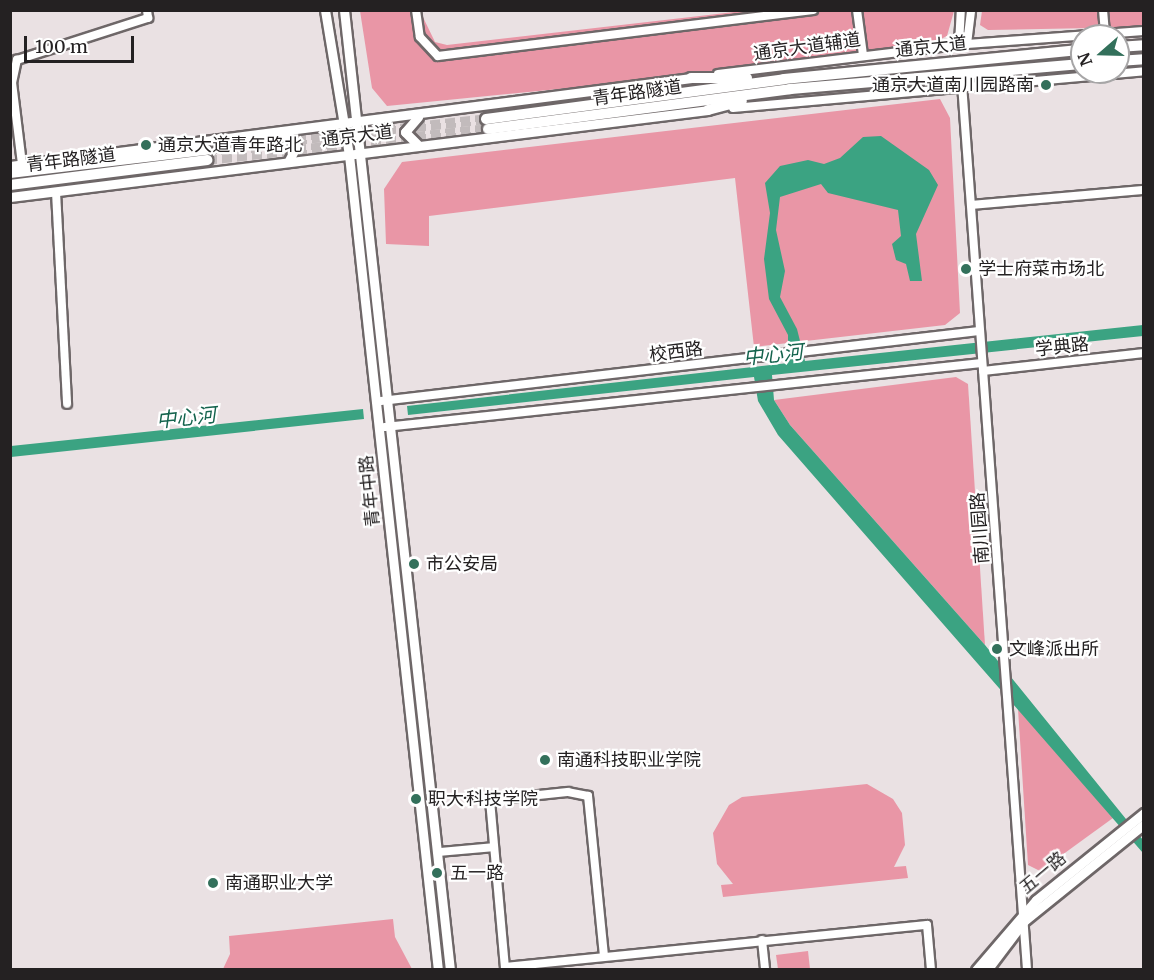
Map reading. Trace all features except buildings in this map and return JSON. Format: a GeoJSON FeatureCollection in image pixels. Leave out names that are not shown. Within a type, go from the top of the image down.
{"type":"FeatureCollection","features":[{"type":"Feature","properties":{"kind":"highway","name":"通京大道"},"geometry":{"type":"LineString","coordinates":[[784,79],[1070,51]]}},
{"type":"Feature","properties":{"kind":"highway","name":"通京大道"},"geometry":{"type":"LineString","coordinates":[[790,89],[1070,65]]}},
{"type":"Feature","properties":{"kind":"highway"},"geometry":{"type":"LineString","coordinates":[[691,78],[784,79]]}},
{"type":"Feature","properties":{"kind":"highway","name":"青年路隧道"},"geometry":{"type":"LineString","coordinates":[[784,79],[487,124],[790,89]]}},
{"type":"Feature","properties":{"kind":"highway"},"geometry":{"type":"LineString","coordinates":[[708,110],[790,89]]}},
{"type":"Feature","properties":{"kind":"highway","name":"青年路隧道"},"geometry":{"type":"LineString","coordinates":[[10,173],[207,155],[10,185]]}},
{"type":"Feature","properties":{"kind":"main road","name":"青年中路"},"geometry":{"type":"LineString","coordinates":[[325,10],[349,155],[438,969]]}},
{"type":"Feature","properties":{"kind":"main road","name":"青年中路"},"geometry":{"type":"LineString","coordinates":[[344,10],[364,153],[450,969]]}},
{"type":"Feature","properties":{"kind":"main road","name":"通京大道"},"geometry":{"type":"LineString","coordinates":[[10,166],[420,115],[691,78]]}},
{"type":"Feature","properties":{"kind":"main road","name":"通京大道"},"geometry":{"type":"LineString","coordinates":[[10,197],[289,160],[349,155],[418,144],[708,110]]}},
{"type":"Feature","properties":{"kind":"main road"},"geometry":{"type":"LineString","coordinates":[[418,144],[405,132],[420,115]]}},
{"type":"Feature","properties":{"kind":"main road"},"geometry":{"type":"LineString","coordinates":[[282,131],[296,147],[289,160]]}},
{"type":"Feature","properties":{"kind":"main road","name":"五一路"},"geometry":{"type":"LineString","coordinates":[[976,969],[1023,917],[1137,824],[1143,813]]}},
{"type":"Feature","properties":{"kind":"main road","name":"五一路"},"geometry":{"type":"LineString","coordinates":[[987,969],[1023,917]]}},
{"type":"Feature","properties":{"kind":"street"},"geometry":{"type":"LineString","coordinates":[[22,164],[12,83],[17,60],[148,18],[147,10]]}},
{"type":"Feature","properties":{"kind":"street"},"geometry":{"type":"LineString","coordinates":[[416,10],[420,37],[438,56],[813,10]]}},
{"type":"Feature","properties":{"kind":"street"},"geometry":{"type":"LineString","coordinates":[[857,10],[863,55]]}},
{"type":"Feature","properties":{"kind":"street"},"geometry":{"type":"LineString","coordinates":[[961,10],[963,45]]}},
{"type":"Feature","properties":{"kind":"street"},"geometry":{"type":"LineString","coordinates":[[963,45],[971,10]]}},
{"type":"Feature","properties":{"kind":"street","name":"通京大道辅道"},"geometry":{"type":"LineString","coordinates":[[691,78],[863,55],[1070,37]]}},
{"type":"Feature","properties":{"kind":"street"},"geometry":{"type":"LineString","coordinates":[[708,110],[962,84],[1143,71]]}},
{"type":"Feature","properties":{"kind":"street","name":"南川园路"},"geometry":{"type":"LineString","coordinates":[[962,84],[1027,969]]}},
{"type":"Feature","properties":{"kind":"street"},"geometry":{"type":"LineString","coordinates":[[972,205],[1143,190]]}},
{"type":"Feature","properties":{"kind":"street"},"geometry":{"type":"LineString","coordinates":[[56,192],[67,404]]}},
{"type":"Feature","properties":{"kind":"street","name":"校西路"},"geometry":{"type":"LineString","coordinates":[[377,401],[805,351],[979,335]]}},
{"type":"Feature","properties":{"kind":"street","name":"学典路"},"geometry":{"type":"LineString","coordinates":[[982,364],[1143,353]]}},
{"type":"Feature","properties":{"kind":"street"},"geometry":{"type":"LineString","coordinates":[[380,428],[982,364]]}},
{"type":"Feature","properties":{"kind":"street"},"geometry":{"type":"LineString","coordinates":[[604,956],[588,796],[568,792],[490,800],[505,967],[927,925],[932,969]]}},
{"type":"Feature","properties":{"kind":"street"},"geometry":{"type":"LineString","coordinates":[[439,852],[494,847]]}},
{"type":"Feature","properties":{"kind":"street"},"geometry":{"type":"LineString","coordinates":[[762,940],[765,969]]}},
{"type":"Feature","properties":{"kind":"shaded area"},"geometry":{"type":"Polygon","coordinates":[[[360,11],[420,11],[435,42],[447,45],[743,11],[954,11],[947,36],[937,41],[629,82],[387,106],[372,88],[360,11]]]}},
{"type":"Feature","properties":{"kind":"shaded area"},"geometry":{"type":"Polygon","coordinates":[[[982,11],[1143,11],[1143,27],[1130,27],[1130,24],[1070,24],[1070,28],[988,30],[980,25],[982,11]]]}},
{"type":"Feature","properties":{"kind":"shaded area"},"geometry":{"type":"Polygon","coordinates":[[[940,99],[950,118],[960,313],[945,325],[754,347],[735,178],[429,216],[429,246],[386,244],[384,189],[402,162],[940,99]]]}},
{"type":"Feature","properties":{"kind":"shaded area"},"geometry":{"type":"Polygon","coordinates":[[[881,136],[929,170],[938,185],[916,234],[922,281],[910,281],[906,264],[896,260],[892,244],[901,236],[898,210],[828,193],[821,184],[780,197],[776,230],[785,271],[780,297],[797,329],[805,361],[1143,325],[1143,336],[772,375],[774,400],[790,425],[985,645],[1143,840],[1143,853],[778,435],[758,401],[754,377],[408,415],[407,406],[788,363],[788,335],[769,299],[764,259],[770,213],[765,183],[780,166],[808,160],[824,164],[840,158],[863,137],[881,136]]]}},
{"type":"Feature","properties":{"kind":"shaded area"},"geometry":{"type":"Polygon","coordinates":[[[956,377],[968,384],[985,645],[790,425],[774,400],[956,377]]]}},
{"type":"Feature","properties":{"kind":"shaded area"},"geometry":{"type":"Polygon","coordinates":[[[363,409],[364,419],[11,457],[11,446],[363,409]]]}},
{"type":"Feature","properties":{"kind":"shaded area"},"geometry":{"type":"Polygon","coordinates":[[[1018,709],[1113,818],[1040,871],[1028,865],[1018,709]]]}},
{"type":"Feature","properties":{"kind":"shaded area"},"geometry":{"type":"Polygon","coordinates":[[[867,784],[893,799],[902,813],[905,845],[894,867],[906,866],[908,878],[723,897],[721,885],[733,884],[717,864],[713,833],[729,805],[742,797],[867,784]]]}},
{"type":"Feature","properties":{"kind":"shaded area"},"geometry":{"type":"Polygon","coordinates":[[[393,919],[395,937],[412,969],[223,969],[230,954],[229,936],[393,919]]]}},
{"type":"Feature","properties":{"kind":"shaded area"},"geometry":{"type":"Polygon","coordinates":[[[808,951],[810,969],[778,969],[776,955],[808,951]]]}},
{"type":"Feature","properties":{"kind":"tunnel"},"geometry":{"type":"LineString","coordinates":[[207,150],[486,119]]}},
{"type":"Feature","properties":{"kind":"tunnel"},"geometry":{"type":"LineString","coordinates":[[207,160],[488,129]]}},
{"type":"Feature","properties":{"kind":"place","name":"通京大道南川园路南"},"geometry":{"type":"Point","coordinates":[1046,85]}},
{"type":"Feature","properties":{"kind":"place","name":"通京大道青年路北"},"geometry":{"type":"Point","coordinates":[146,145]}},
{"type":"Feature","properties":{"kind":"place","name":"学士府菜市场北"},"geometry":{"type":"Point","coordinates":[966,269]}},
{"type":"Feature","properties":{"kind":"place","name":"市公安局"},"geometry":{"type":"Point","coordinates":[414,564]}},
{"type":"Feature","properties":{"kind":"place","name":"文峰派出所"},"geometry":{"type":"Point","coordinates":[997,649]}},
{"type":"Feature","properties":{"kind":"place","name":"南通科技职业学院"},"geometry":{"type":"Point","coordinates":[545,760]}},
{"type":"Feature","properties":{"kind":"place","name":"职大·科技学院"},"geometry":{"type":"Point","coordinates":[416,799]}},
{"type":"Feature","properties":{"kind":"place","name":"五一路"},"geometry":{"type":"Point","coordinates":[437,873]}},
{"type":"Feature","properties":{"kind":"place","name":"南通职业大学"},"geometry":{"type":"Point","coordinates":[213,883]}},
{"type":"Feature","properties":{"kind":"water label","name":"中心河"},"geometry":{"type":"Point","coordinates":[773,354]}},
{"type":"Feature","properties":{"kind":"water label","name":"中心河"},"geometry":{"type":"Point","coordinates":[186,417]}}]}
